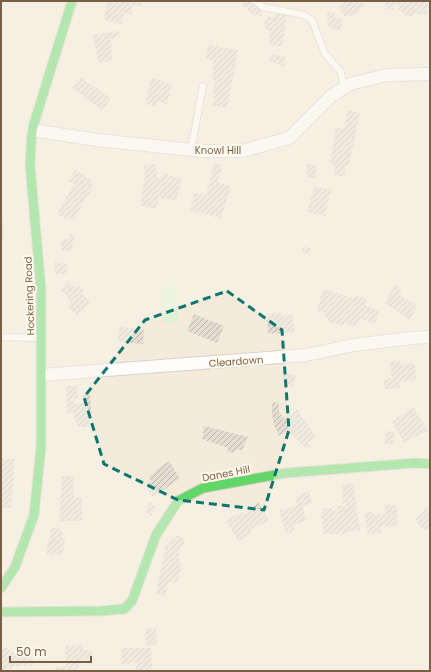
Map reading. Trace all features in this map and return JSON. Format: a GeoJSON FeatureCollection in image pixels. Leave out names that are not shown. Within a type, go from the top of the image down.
{"type":"FeatureCollection","features":[{"type":"Feature","properties":{"kind":"street","name":"Hockering Road"},"geometry":{"type":"LineString","coordinates":[[1,588],[15,568],[34,514],[41,448],[41,289],[30,165],[32,130],[72,1]]}},
{"type":"Feature","properties":{"kind":"street","name":"Knowl Hill"},"geometry":{"type":"LineString","coordinates":[[32,130],[97,140],[191,150],[242,151],[289,138],[331,96],[350,84],[387,75],[430,74]]}},
{"type":"Feature","properties":{"kind":"street","name":"Cleardown"},"geometry":{"type":"LineString","coordinates":[[42,375],[306,355],[354,345],[430,337]]}},
{"type":"Feature","properties":{"kind":"street","name":"Danes Hill"},"geometry":{"type":"LineString","coordinates":[[1,612],[101,611],[124,609],[132,601],[156,535],[174,507],[178,501],[203,488],[286,473],[415,463],[430,464]]}},
{"type":"Feature","properties":{"kind":"lane"},"geometry":{"type":"LineString","coordinates":[[255,1],[263,7],[304,15],[312,20],[325,54],[341,72],[344,88]]}},
{"type":"Feature","properties":{"kind":"lane"},"geometry":{"type":"LineString","coordinates":[[191,150],[203,86]]}},
{"type":"Feature","properties":{"kind":"lane"},"geometry":{"type":"LineString","coordinates":[[1,337],[42,338]]}},
{"type":"Feature","properties":{"kind":"highlighted area"},"geometry":{"type":"Polygon","coordinates":[[[227,291],[282,330],[289,430],[264,510],[178,500],[104,464],[84,397],[145,320],[227,291]]]}},
{"type":"Feature","properties":{"kind":"shaded area"},"geometry":{"type":"Polygon","coordinates":[[[1,1],[430,1],[430,671],[1,671],[1,1]]]}},
{"type":"Feature","properties":{"kind":"green space"},"geometry":{"type":"Polygon","coordinates":[[[178,285],[179,322],[163,323],[161,286],[178,285]]]}},
{"type":"Feature","properties":{"kind":"building"},"geometry":{"type":"Polygon","coordinates":[[[107,1],[141,1],[140,6],[132,5],[132,15],[124,13],[122,24],[104,20],[107,1]]]}},
{"type":"Feature","properties":{"kind":"building"},"geometry":{"type":"Polygon","coordinates":[[[244,1],[254,1],[262,8],[261,16],[252,14],[242,5],[244,1]]]}},
{"type":"Feature","properties":{"kind":"building"},"geometry":{"type":"Polygon","coordinates":[[[348,1],[360,1],[364,7],[359,10],[360,12],[345,17],[339,6],[348,1]]]}},
{"type":"Feature","properties":{"kind":"building"},"geometry":{"type":"Polygon","coordinates":[[[386,1],[422,1],[428,3],[426,15],[414,13],[412,16],[404,15],[404,12],[399,11],[399,5],[394,5],[393,10],[384,9],[386,1]]]}},
{"type":"Feature","properties":{"kind":"building"},"geometry":{"type":"Polygon","coordinates":[[[327,12],[335,13],[335,17],[343,20],[341,31],[328,27],[327,12]]]}},
{"type":"Feature","properties":{"kind":"building"},"geometry":{"type":"Polygon","coordinates":[[[276,13],[287,15],[282,47],[269,45],[270,31],[265,31],[266,27],[264,27],[265,19],[267,20],[267,17],[274,17],[276,13]]]}},
{"type":"Feature","properties":{"kind":"building"},"geometry":{"type":"Polygon","coordinates":[[[119,31],[121,36],[110,39],[113,61],[98,63],[93,35],[119,31]]]}},
{"type":"Feature","properties":{"kind":"building"},"geometry":{"type":"Polygon","coordinates":[[[208,45],[238,50],[227,108],[212,105],[215,94],[213,93],[215,80],[212,79],[214,61],[206,59],[208,45]]]}},
{"type":"Feature","properties":{"kind":"building"},"geometry":{"type":"Polygon","coordinates":[[[271,54],[286,57],[284,66],[269,62],[271,54]]]}},
{"type":"Feature","properties":{"kind":"building"},"geometry":{"type":"Polygon","coordinates":[[[80,77],[111,98],[102,110],[72,88],[80,77]]]}},
{"type":"Feature","properties":{"kind":"building"},"geometry":{"type":"Polygon","coordinates":[[[151,78],[172,84],[167,104],[157,101],[155,106],[145,104],[151,78]]]}},
{"type":"Feature","properties":{"kind":"building"},"geometry":{"type":"Polygon","coordinates":[[[347,110],[360,113],[349,165],[346,165],[344,177],[334,175],[335,166],[330,163],[336,128],[344,129],[347,110]]]}},
{"type":"Feature","properties":{"kind":"building"},"geometry":{"type":"Polygon","coordinates":[[[214,163],[222,165],[218,182],[231,186],[221,218],[190,211],[194,193],[206,194],[214,163]]]}},
{"type":"Feature","properties":{"kind":"building"},"geometry":{"type":"Polygon","coordinates":[[[307,163],[317,166],[315,178],[306,177],[307,163]]]}},
{"type":"Feature","properties":{"kind":"building"},"geometry":{"type":"Polygon","coordinates":[[[155,164],[157,177],[160,178],[163,173],[182,179],[176,200],[159,198],[156,209],[140,205],[145,176],[144,165],[155,164]]]}},
{"type":"Feature","properties":{"kind":"building"},"geometry":{"type":"Polygon","coordinates":[[[75,170],[92,180],[92,189],[74,219],[66,219],[57,214],[74,184],[68,181],[75,170]]]}},
{"type":"Feature","properties":{"kind":"building"},"geometry":{"type":"Polygon","coordinates":[[[314,187],[331,190],[325,216],[307,212],[314,187]]]}},
{"type":"Feature","properties":{"kind":"building"},"geometry":{"type":"Polygon","coordinates":[[[1,221],[3,221],[4,239],[1,242],[1,221]]]}},
{"type":"Feature","properties":{"kind":"building"},"geometry":{"type":"Polygon","coordinates":[[[70,234],[75,235],[71,252],[60,250],[62,240],[69,239],[70,234]]]}},
{"type":"Feature","properties":{"kind":"building"},"geometry":{"type":"Polygon","coordinates":[[[303,247],[311,248],[310,255],[303,253],[303,247]]]}},
{"type":"Feature","properties":{"kind":"building"},"geometry":{"type":"Polygon","coordinates":[[[55,262],[68,264],[66,275],[54,273],[55,262]]]}},
{"type":"Feature","properties":{"kind":"building"},"geometry":{"type":"Polygon","coordinates":[[[67,281],[74,287],[78,285],[84,290],[82,293],[90,302],[77,315],[68,307],[71,302],[61,290],[67,281]]]}},
{"type":"Feature","properties":{"kind":"building"},"geometry":{"type":"Polygon","coordinates":[[[395,284],[401,289],[399,295],[418,306],[409,320],[385,303],[395,284]]]}},
{"type":"Feature","properties":{"kind":"building"},"geometry":{"type":"Polygon","coordinates":[[[323,289],[354,298],[356,296],[367,298],[366,306],[379,311],[375,324],[361,319],[356,326],[345,322],[344,326],[328,322],[328,319],[325,317],[325,313],[317,311],[323,289]]]}},
{"type":"Feature","properties":{"kind":"building"},"geometry":{"type":"Polygon","coordinates":[[[281,313],[281,315],[293,315],[295,332],[268,334],[267,314],[281,313]]]}},
{"type":"Feature","properties":{"kind":"building"},"geometry":{"type":"Polygon","coordinates":[[[194,314],[224,326],[217,343],[187,331],[194,314]]]}},
{"type":"Feature","properties":{"kind":"building"},"geometry":{"type":"Polygon","coordinates":[[[120,326],[144,330],[143,344],[118,342],[120,326]]]}},
{"type":"Feature","properties":{"kind":"building"},"geometry":{"type":"Polygon","coordinates":[[[400,360],[401,365],[414,363],[417,380],[400,382],[400,388],[385,389],[384,379],[392,378],[390,362],[400,360]]]}},
{"type":"Feature","properties":{"kind":"building"},"geometry":{"type":"Polygon","coordinates":[[[284,373],[296,375],[293,386],[284,383],[284,373]]]}},
{"type":"Feature","properties":{"kind":"building"},"geometry":{"type":"Polygon","coordinates":[[[66,386],[77,386],[78,399],[73,399],[74,404],[83,403],[83,394],[90,394],[90,427],[78,427],[76,420],[74,421],[74,413],[67,413],[66,386]]]}},
{"type":"Feature","properties":{"kind":"building"},"geometry":{"type":"Polygon","coordinates":[[[279,402],[279,412],[284,419],[297,409],[316,436],[308,443],[312,446],[305,448],[288,431],[279,436],[274,425],[272,403],[279,402]]]}},
{"type":"Feature","properties":{"kind":"building"},"geometry":{"type":"Polygon","coordinates":[[[413,407],[428,431],[404,442],[392,422],[413,407]]]}},
{"type":"Feature","properties":{"kind":"building"},"geometry":{"type":"Polygon","coordinates":[[[204,426],[248,437],[242,450],[236,450],[234,453],[228,452],[228,448],[202,439],[204,426]]]}},
{"type":"Feature","properties":{"kind":"building"},"geometry":{"type":"Polygon","coordinates":[[[385,431],[394,432],[394,444],[385,444],[385,431]]]}},
{"type":"Feature","properties":{"kind":"building"},"geometry":{"type":"Polygon","coordinates":[[[2,459],[15,459],[11,508],[1,508],[2,459]]]}},
{"type":"Feature","properties":{"kind":"building"},"geometry":{"type":"Polygon","coordinates":[[[169,461],[180,479],[152,497],[146,485],[151,482],[149,476],[169,461]]]}},
{"type":"Feature","properties":{"kind":"building"},"geometry":{"type":"Polygon","coordinates":[[[62,476],[74,476],[74,497],[82,497],[82,521],[59,521],[62,476]]]}},
{"type":"Feature","properties":{"kind":"building"},"geometry":{"type":"Polygon","coordinates":[[[353,483],[360,530],[338,534],[324,534],[321,512],[323,512],[323,509],[332,508],[332,511],[337,510],[336,506],[347,507],[346,503],[343,504],[342,485],[353,483]]]}},
{"type":"Feature","properties":{"kind":"building"},"geometry":{"type":"Polygon","coordinates":[[[309,491],[312,503],[302,506],[306,521],[293,525],[295,530],[286,534],[279,511],[297,506],[295,497],[309,491]]]}},
{"type":"Feature","properties":{"kind":"building"},"geometry":{"type":"Polygon","coordinates":[[[150,502],[156,507],[151,516],[146,512],[150,502]]]}},
{"type":"Feature","properties":{"kind":"building"},"geometry":{"type":"Polygon","coordinates":[[[259,503],[269,521],[251,529],[252,534],[238,541],[226,520],[242,512],[244,514],[252,510],[252,506],[259,503]]]}},
{"type":"Feature","properties":{"kind":"building"},"geometry":{"type":"Polygon","coordinates":[[[384,505],[396,505],[398,526],[381,527],[381,533],[368,535],[364,512],[373,512],[374,515],[385,513],[384,505]]]}},
{"type":"Feature","properties":{"kind":"building"},"geometry":{"type":"Polygon","coordinates":[[[430,505],[430,528],[426,530],[422,529],[414,517],[424,512],[423,510],[430,505]]]}},
{"type":"Feature","properties":{"kind":"building"},"geometry":{"type":"Polygon","coordinates":[[[51,527],[62,529],[63,538],[65,539],[63,555],[47,554],[47,542],[50,539],[51,527]]]}},
{"type":"Feature","properties":{"kind":"building"},"geometry":{"type":"Polygon","coordinates":[[[176,535],[185,541],[183,546],[180,546],[179,561],[182,564],[177,583],[168,582],[165,597],[156,593],[166,544],[169,546],[171,538],[175,540],[176,535]]]}},
{"type":"Feature","properties":{"kind":"building"},"geometry":{"type":"Polygon","coordinates":[[[156,628],[157,645],[146,645],[145,629],[156,628]]]}},
{"type":"Feature","properties":{"kind":"building"},"geometry":{"type":"Polygon","coordinates":[[[83,645],[83,650],[92,650],[92,658],[79,661],[79,671],[51,671],[51,669],[66,666],[65,646],[83,645]]]}},
{"type":"Feature","properties":{"kind":"building"},"geometry":{"type":"Polygon","coordinates":[[[8,647],[11,653],[29,651],[33,665],[12,667],[12,669],[7,668],[7,671],[1,671],[1,649],[8,647]]]}},
{"type":"Feature","properties":{"kind":"building"},"geometry":{"type":"Polygon","coordinates":[[[121,648],[151,648],[152,671],[136,671],[136,663],[121,664],[121,648]]]}},
{"type":"Feature","properties":{"kind":"traffic: fast"},"geometry":{"type":"LineString","coordinates":[[1,588],[15,567],[34,515],[41,447],[41,289],[30,165],[32,130],[72,1]]}},
{"type":"Feature","properties":{"kind":"traffic: fast"},"geometry":{"type":"LineString","coordinates":[[1,612],[101,611],[124,609],[132,601],[156,535],[178,501],[203,488],[286,473],[415,463],[430,464]]}}]}
